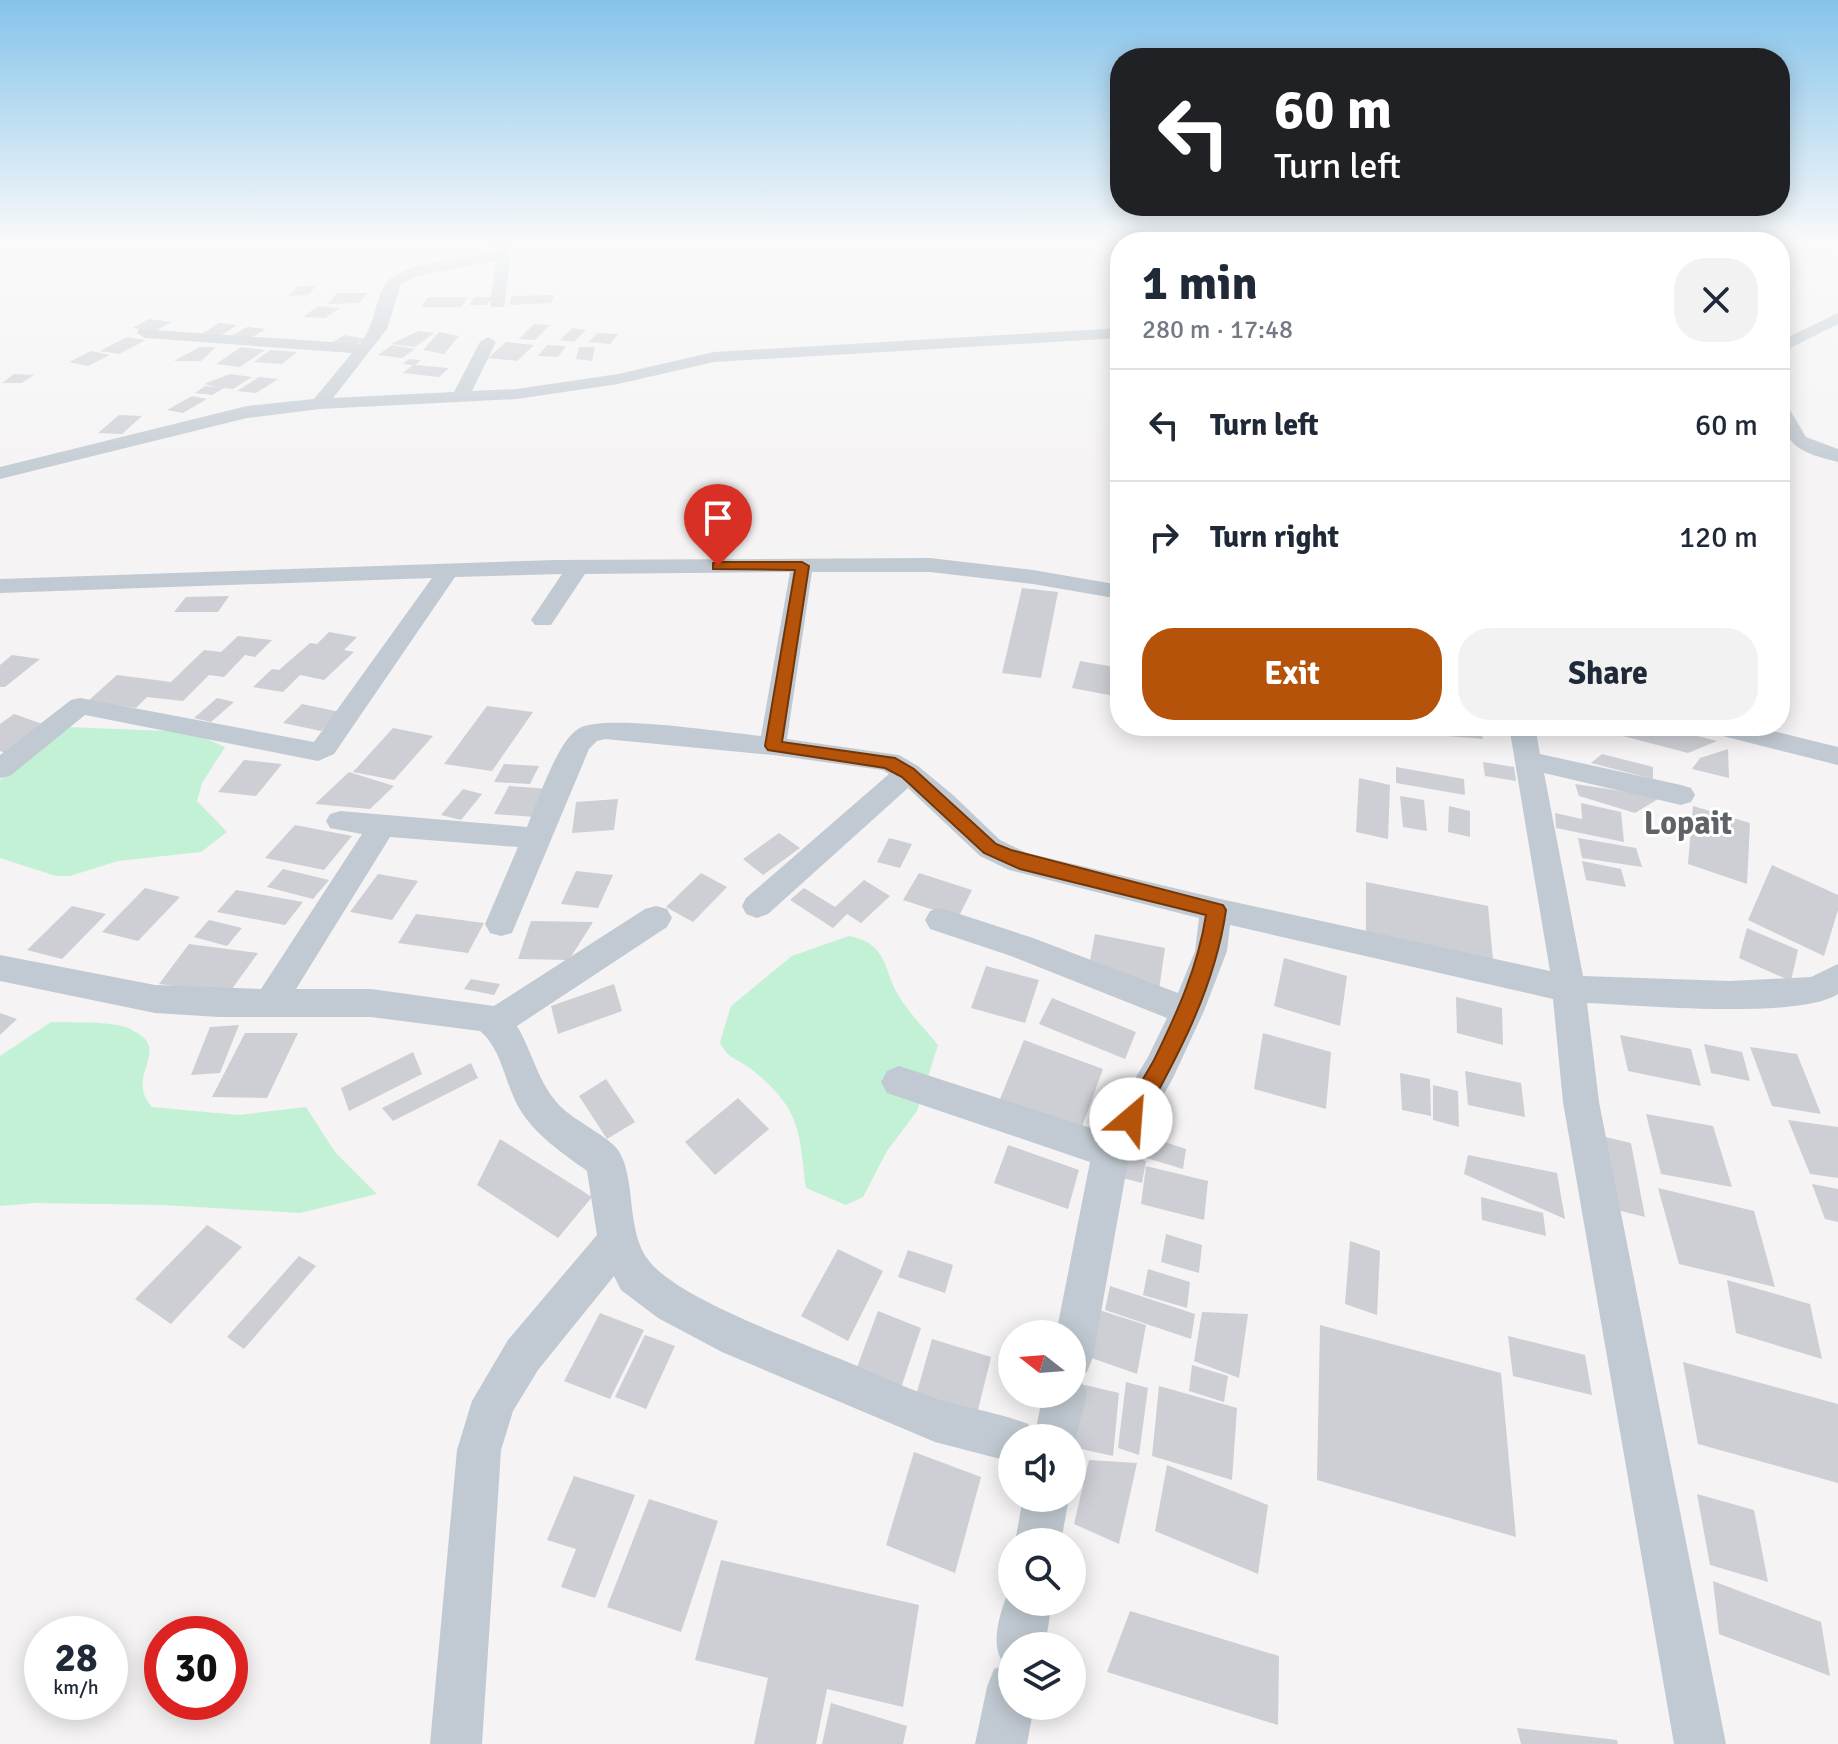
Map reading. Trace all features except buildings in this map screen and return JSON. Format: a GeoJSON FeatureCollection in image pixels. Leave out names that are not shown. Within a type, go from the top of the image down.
{"type":"FeatureCollection","features":[{"type":"Feature","properties":{"kind":"street"},"geometry":{"type":"LineString","coordinates":[[320,404],[333,382],[364,349],[382,323]]}},
{"type":"Feature","properties":{"kind":"street"},"geometry":{"type":"LineString","coordinates":[[1790,343],[1828,323]]}},
{"type":"Feature","properties":{"kind":"street"},"geometry":{"type":"LineString","coordinates":[[145,333],[364,349]]}},
{"type":"Feature","properties":{"kind":"street"},"geometry":{"type":"LineString","coordinates":[[0,473],[247,412],[320,404],[517,394],[618,379],[714,357],[1110,334]]}},
{"type":"Feature","properties":{"kind":"street"},"geometry":{"type":"LineString","coordinates":[[460,397],[488,342]]}},
{"type":"Feature","properties":{"kind":"street"},"geometry":{"type":"LineString","coordinates":[[1790,426],[1799,441],[1838,456]]}},
{"type":"Feature","properties":{"kind":"street"},"geometry":{"type":"LineString","coordinates":[[0,586],[578,567],[930,565],[1021,575],[1110,590]]}},
{"type":"Feature","properties":{"kind":"street"},"geometry":{"type":"LineString","coordinates":[[773,746],[802,566]]}},
{"type":"Feature","properties":{"kind":"street"},"geometry":{"type":"LineString","coordinates":[[543,620],[578,567]]}},
{"type":"Feature","properties":{"kind":"street"},"geometry":{"type":"LineString","coordinates":[[0,769],[80,706],[318,752],[324,748],[449,570]]}},
{"type":"Feature","properties":{"kind":"street"},"geometry":{"type":"LineString","coordinates":[[501,924],[577,745],[588,734],[605,730],[773,746],[889,762],[908,773],[990,848],[1020,862],[1216,910],[1569,989],[1730,995],[1817,990],[1838,977]]}},
{"type":"Feature","properties":{"kind":"street"},"geometry":{"type":"LineString","coordinates":[[1757,736],[1838,756]]}},
{"type":"Feature","properties":{"kind":"street"},"geometry":{"type":"LineString","coordinates":[[1681,795],[1524,743],[1569,989],[1581,1102],[1700,1744]]}},
{"type":"Feature","properties":{"kind":"street"},"geometry":{"type":"LineString","coordinates":[[757,906],[908,773]]}},
{"type":"Feature","properties":{"kind":"street"},"geometry":{"type":"LineString","coordinates":[[340,821],[536,838]]}},
{"type":"Feature","properties":{"kind":"street"},"geometry":{"type":"LineString","coordinates":[[271,1001],[382,826]]}},
{"type":"Feature","properties":{"kind":"street"},"geometry":{"type":"LineString","coordinates":[[1079,1320],[1111,1152],[1161,1067],[1187,1011],[1211,951],[1216,910]]}},
{"type":"Feature","properties":{"kind":"street"},"geometry":{"type":"LineString","coordinates":[[496,1022],[656,918]]}},
{"type":"Feature","properties":{"kind":"street"},"geometry":{"type":"LineString","coordinates":[[941,920],[1022,947],[1187,1011]]}},
{"type":"Feature","properties":{"kind":"street"},"geometry":{"type":"LineString","coordinates":[[0,968],[155,999],[219,1003],[384,1004],[480,1016],[496,1022],[534,1100],[558,1128],[604,1161],[618,1241],[635,1276],[672,1304],[737,1337],[935,1420],[998,1436]]}},
{"type":"Feature","properties":{"kind":"street"},"geometry":{"type":"LineString","coordinates":[[899,1082],[1111,1152]]}},
{"type":"Feature","properties":{"kind":"street"},"geometry":{"type":"LineString","coordinates":[[456,1744],[479,1450],[494,1401],[523,1355],[618,1241]]}},
{"type":"Feature","properties":{"kind":"street"},"geometry":{"type":"LineString","coordinates":[[1001,1744],[1006,1720]]}},
{"type":"Feature","properties":{"kind":"green space"},"geometry":{"type":"Polygon","coordinates":[[[67,727],[191,732],[225,747],[202,783],[197,801],[227,832],[201,852],[118,861],[70,876],[56,876],[0,858],[0,780],[67,727]]]}},
{"type":"Feature","properties":{"kind":"green space"},"geometry":{"type":"Polygon","coordinates":[[[849,936],[871,944],[877,951],[898,995],[938,1045],[917,1111],[887,1151],[863,1197],[846,1205],[806,1188],[799,1135],[789,1109],[767,1083],[729,1055],[720,1042],[731,1006],[792,956],[849,936]]]}},
{"type":"Feature","properties":{"kind":"green space"},"geometry":{"type":"Polygon","coordinates":[[[51,1022],[114,1024],[139,1034],[147,1041],[149,1049],[143,1086],[152,1107],[238,1115],[306,1107],[335,1152],[377,1194],[300,1213],[162,1205],[35,1203],[0,1206],[0,1056],[51,1022]]]}},
{"type":"Feature","properties":{"kind":"district","name":"Lopait"},"geometry":{"type":"Point","coordinates":[1688,823]}},
{"type":"Feature","properties":{"kind":"route"},"geometry":{"type":"LineString","coordinates":[[718,566],[802,566],[773,746],[889,762],[908,773],[943,802],[990,848],[1020,862],[1216,910],[1211,951],[1201,979],[1161,1067],[1131,1119]]}}]}
